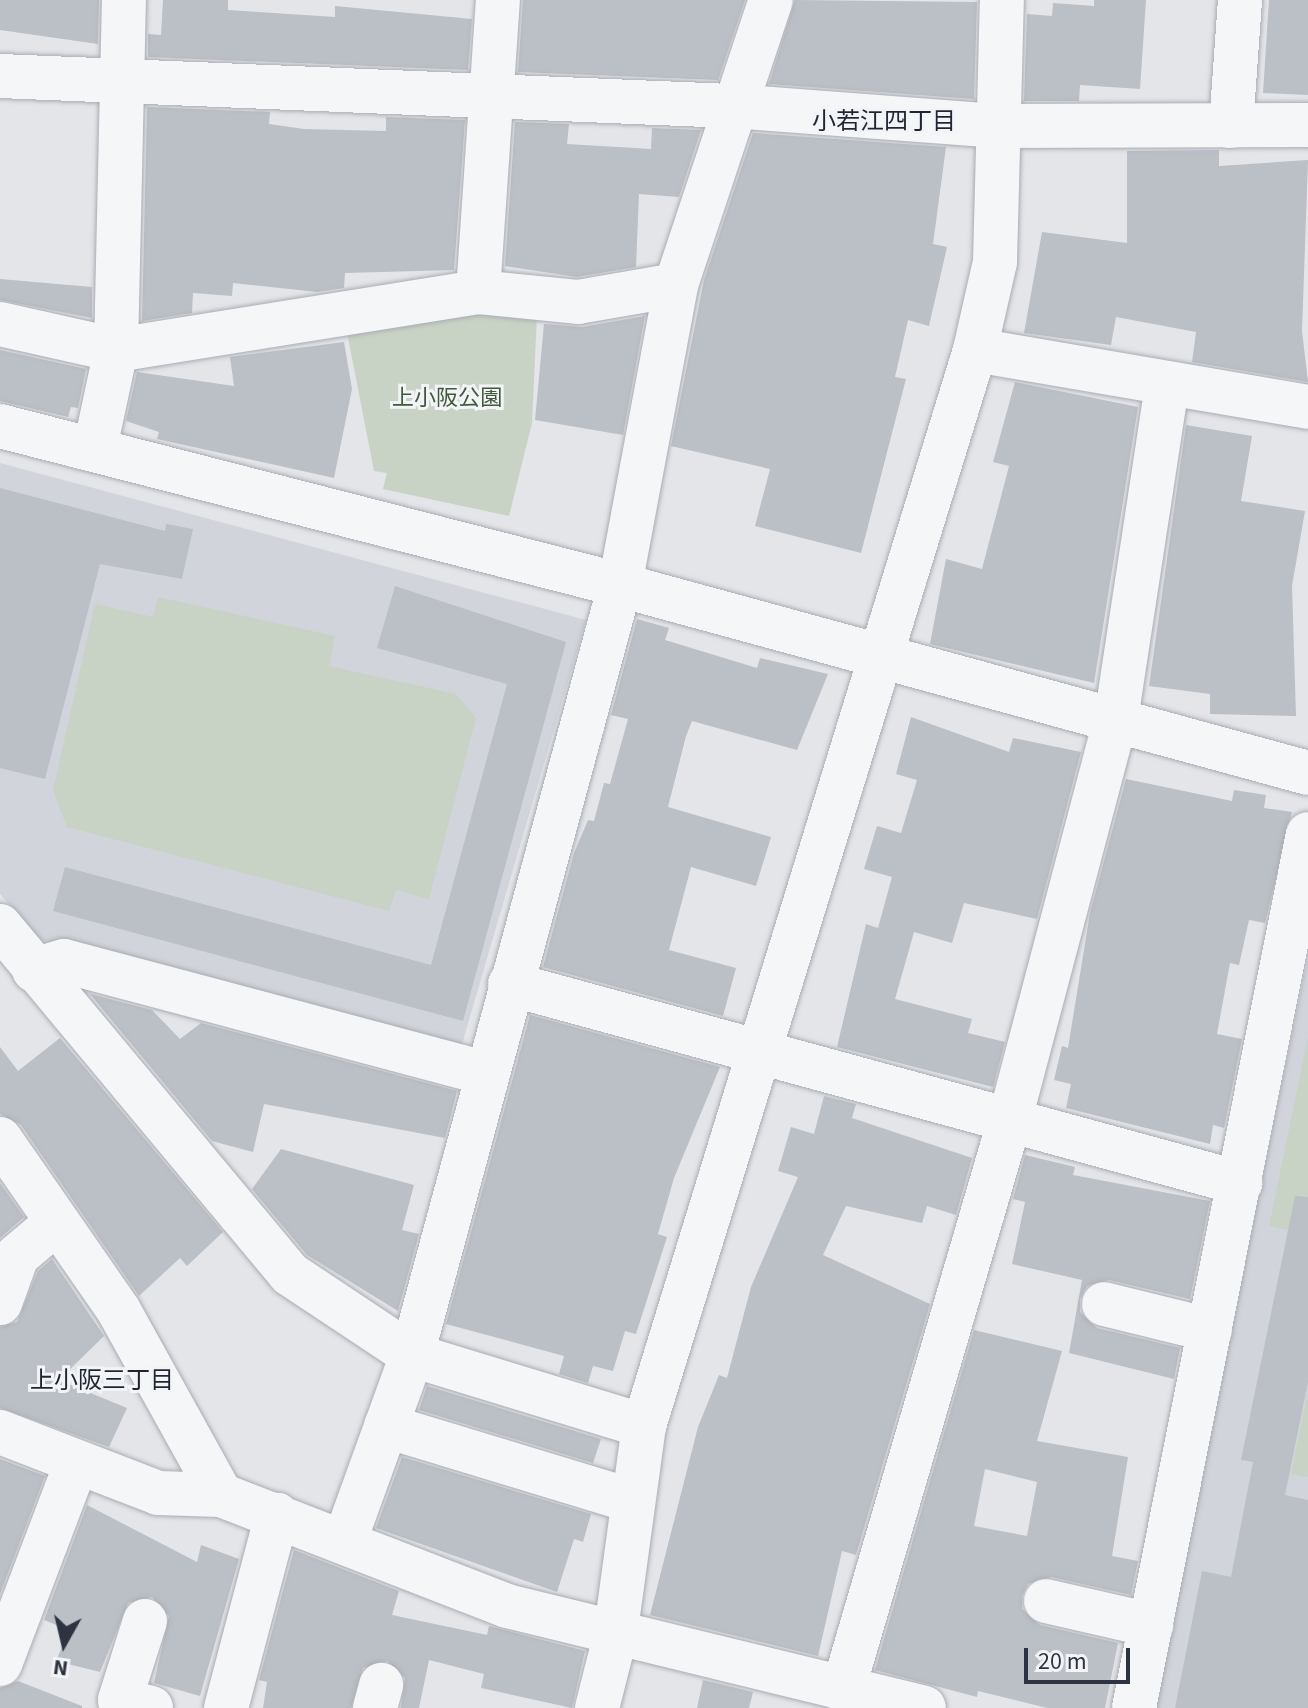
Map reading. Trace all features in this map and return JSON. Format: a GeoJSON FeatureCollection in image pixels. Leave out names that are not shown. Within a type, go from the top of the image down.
{"type":"FeatureCollection","features":[{"type":"Feature","properties":{"kind":"street"},"geometry":{"type":"LineString","coordinates":[[95,448],[116,350],[124,0]]}},
{"type":"Feature","properties":{"kind":"street"},"geometry":{"type":"LineString","coordinates":[[478,292],[498,0]]}},
{"type":"Feature","properties":{"kind":"street"},"geometry":{"type":"LineString","coordinates":[[345,1540],[412,1355],[620,585],[676,285],[732,106],[771,0]]}},
{"type":"Feature","properties":{"kind":"street"},"geometry":{"type":"LineString","coordinates":[[597,1708],[615,1637],[644,1426],[765,1051],[876,655],[975,350],[995,262],[996,126],[1002,0]]}},
{"type":"Feature","properties":{"kind":"street"},"geometry":{"type":"LineString","coordinates":[[1231,126],[1240,0]]}},
{"type":"Feature","properties":{"kind":"street"},"geometry":{"type":"LineString","coordinates":[[0,76],[121,85],[732,106],[996,126],[1308,125]]}},
{"type":"Feature","properties":{"kind":"street"},"geometry":{"type":"LineString","coordinates":[[0,324],[116,350],[478,292],[578,302],[676,285]]}},
{"type":"Feature","properties":{"kind":"street"},"geometry":{"type":"LineString","coordinates":[[975,350],[1308,407]]}},
{"type":"Feature","properties":{"kind":"street"},"geometry":{"type":"LineString","coordinates":[[843,1690],[1010,1119],[1116,719],[1167,384]]}},
{"type":"Feature","properties":{"kind":"street"},"geometry":{"type":"LineString","coordinates":[[0,426],[620,585],[1308,773]]}},
{"type":"Feature","properties":{"kind":"street"},"geometry":{"type":"LineString","coordinates":[[1134,1708],[1308,834]]}},
{"type":"Feature","properties":{"kind":"street"},"geometry":{"type":"LineString","coordinates":[[0,926],[290,1274],[412,1355],[644,1426]]}},
{"type":"Feature","properties":{"kind":"street"},"geometry":{"type":"LineString","coordinates":[[34,970],[64,961],[486,1073]]}},
{"type":"Feature","properties":{"kind":"street"},"geometry":{"type":"LineString","coordinates":[[510,984],[765,1051],[1240,1183]]}},
{"type":"Feature","properties":{"kind":"street"},"geometry":{"type":"LineString","coordinates":[[0,1139],[119,1311],[221,1495]]}},
{"type":"Feature","properties":{"kind":"street"},"geometry":{"type":"LineString","coordinates":[[0,1303],[17,1256],[56,1223]]}},
{"type":"Feature","properties":{"kind":"street"},"geometry":{"type":"LineString","coordinates":[[1104,1304],[1210,1330]]}},
{"type":"Feature","properties":{"kind":"street"},"geometry":{"type":"LineString","coordinates":[[386,1426],[633,1501]]}},
{"type":"Feature","properties":{"kind":"street"},"geometry":{"type":"LineString","coordinates":[[0,1432],[76,1464],[158,1493],[221,1495],[345,1540],[507,1606],[615,1637],[777,1692],[843,1690],[924,1708]]}},
{"type":"Feature","properties":{"kind":"street"},"geometry":{"type":"LineString","coordinates":[[0,1664],[76,1464]]}},
{"type":"Feature","properties":{"kind":"street"},"geometry":{"type":"LineString","coordinates":[[226,1708],[277,1515]]}},
{"type":"Feature","properties":{"kind":"street"},"geometry":{"type":"LineString","coordinates":[[1046,1601],[1151,1625]]}},
{"type":"Feature","properties":{"kind":"street"},"geometry":{"type":"LineString","coordinates":[[145,1621],[120,1700],[151,1708]]}},
{"type":"Feature","properties":{"kind":"shaded area"},"geometry":{"type":"Polygon","coordinates":[[[0,463],[586,620],[460,1051],[41,940],[0,894],[0,463]]]}},
{"type":"Feature","properties":{"kind":"shaded area"},"geometry":{"type":"Polygon","coordinates":[[[1308,958],[1308,1708],[1152,1708],[1308,958]]]}},
{"type":"Feature","properties":{"kind":"green space","name":"上小阪公園"},"geometry":{"type":"Polygon","coordinates":[[[475,306],[537,314],[532,423],[509,516],[383,489],[387,473],[374,471],[346,327],[475,306]]]}},
{"type":"Feature","properties":{"kind":"green space"},"geometry":{"type":"Polygon","coordinates":[[[158,597],[335,636],[329,666],[456,694],[476,718],[429,899],[396,890],[389,911],[67,827],[53,790],[95,604],[153,617],[158,597]]]}},
{"type":"Feature","properties":{"kind":"green space"},"geometry":{"type":"Polygon","coordinates":[[[1308,1037],[1308,1234],[1269,1226],[1308,1037]]]}},
{"type":"Feature","properties":{"kind":"green space"},"geometry":{"type":"Polygon","coordinates":[[[1308,1391],[1308,1477],[1291,1474],[1308,1391]]]}},
{"type":"Feature","properties":{"kind":"building"},"geometry":{"type":"Polygon","coordinates":[[[0,0],[99,0],[98,44],[0,30],[0,0]]]}},
{"type":"Feature","properties":{"kind":"building"},"geometry":{"type":"Polygon","coordinates":[[[163,0],[228,0],[228,10],[335,17],[335,6],[472,19],[468,70],[148,57],[148,34],[161,35],[163,0]]]}},
{"type":"Feature","properties":{"kind":"building"},"geometry":{"type":"Polygon","coordinates":[[[523,0],[745,0],[718,80],[518,72],[523,0]]]}},
{"type":"Feature","properties":{"kind":"building"},"geometry":{"type":"Polygon","coordinates":[[[795,0],[977,2],[974,99],[769,84],[795,0]]]}},
{"type":"Feature","properties":{"kind":"building"},"geometry":{"type":"Polygon","coordinates":[[[1094,0],[1146,0],[1140,89],[1080,85],[1079,101],[1024,101],[1027,14],[1052,16],[1053,3],[1094,6],[1094,0]]]}},
{"type":"Feature","properties":{"kind":"building"},"geometry":{"type":"Polygon","coordinates":[[[1269,0],[1308,0],[1308,95],[1263,93],[1269,0]]]}},
{"type":"Feature","properties":{"kind":"building"},"geometry":{"type":"Polygon","coordinates":[[[147,107],[270,112],[269,124],[304,129],[386,131],[386,117],[465,120],[454,270],[345,273],[344,288],[317,292],[233,283],[232,296],[193,293],[192,313],[142,321],[147,107]]]}},
{"type":"Feature","properties":{"kind":"building"},"geometry":{"type":"Polygon","coordinates":[[[515,122],[569,124],[567,144],[651,149],[652,128],[701,130],[679,197],[639,194],[636,267],[577,277],[505,266],[515,122]]]}},
{"type":"Feature","properties":{"kind":"building"},"geometry":{"type":"Polygon","coordinates":[[[753,133],[946,147],[933,244],[947,247],[929,326],[908,320],[895,377],[906,379],[861,553],[755,526],[770,469],[671,446],[704,280],[753,133]]]}},
{"type":"Feature","properties":{"kind":"building"},"geometry":{"type":"Polygon","coordinates":[[[1219,150],[1219,166],[1308,160],[1302,331],[1308,382],[1192,362],[1196,332],[1116,317],[1111,345],[1024,333],[1042,232],[1127,243],[1127,151],[1219,150]]]}},
{"type":"Feature","properties":{"kind":"building"},"geometry":{"type":"Polygon","coordinates":[[[0,279],[92,287],[92,318],[0,300],[0,279]]]}},
{"type":"Feature","properties":{"kind":"building"},"geometry":{"type":"Polygon","coordinates":[[[645,316],[623,435],[535,420],[544,324],[582,327],[645,316]]]}},
{"type":"Feature","properties":{"kind":"building"},"geometry":{"type":"Polygon","coordinates":[[[344,342],[352,389],[334,478],[157,439],[159,432],[126,421],[137,372],[234,386],[230,357],[344,342]]]}},
{"type":"Feature","properties":{"kind":"building"},"geometry":{"type":"Polygon","coordinates":[[[0,350],[86,369],[78,408],[71,407],[68,417],[0,401],[0,350]]]}},
{"type":"Feature","properties":{"kind":"building"},"geometry":{"type":"Polygon","coordinates":[[[1015,382],[1138,407],[1094,683],[930,644],[946,559],[982,569],[1009,466],[993,462],[1015,382]]]}},
{"type":"Feature","properties":{"kind":"building"},"geometry":{"type":"Polygon","coordinates":[[[1186,425],[1252,436],[1241,501],[1305,511],[1292,586],[1296,716],[1210,714],[1210,694],[1149,686],[1186,425]]]}},
{"type":"Feature","properties":{"kind":"building"},"geometry":{"type":"Polygon","coordinates":[[[0,488],[165,531],[166,524],[193,529],[182,579],[100,564],[45,779],[0,768],[0,488]]]}},
{"type":"Feature","properties":{"kind":"building"},"geometry":{"type":"Polygon","coordinates":[[[395,586],[566,642],[463,1021],[53,911],[65,867],[431,965],[507,684],[377,648],[395,586]]]}},
{"type":"Feature","properties":{"kind":"building"},"geometry":{"type":"Polygon","coordinates":[[[637,619],[669,628],[665,640],[757,668],[760,658],[828,674],[797,750],[692,721],[686,736],[668,807],[771,837],[756,886],[691,867],[669,950],[736,968],[723,1016],[543,967],[574,853],[588,820],[594,821],[604,783],[610,784],[628,719],[611,715],[637,619]]]}},
{"type":"Feature","properties":{"kind":"building"},"geometry":{"type":"Polygon","coordinates":[[[911,717],[1009,752],[1013,738],[1081,752],[1037,919],[964,903],[952,943],[914,932],[895,999],[972,1019],[968,1033],[1005,1042],[993,1087],[837,1047],[866,924],[878,928],[892,877],[864,869],[877,826],[901,833],[917,780],[896,774],[911,717]]]}},
{"type":"Feature","properties":{"kind":"building"},"geometry":{"type":"Polygon","coordinates":[[[1126,779],[1232,801],[1234,790],[1266,795],[1264,808],[1292,812],[1265,923],[1249,920],[1239,965],[1230,963],[1217,1034],[1242,1039],[1224,1128],[1213,1125],[1210,1144],[1066,1108],[1071,1084],[1054,1080],[1062,1046],[1068,1048],[1090,913],[1126,779]]]}},
{"type":"Feature","properties":{"kind":"building"},"geometry":{"type":"Polygon","coordinates":[[[90,994],[152,1010],[180,1039],[201,1023],[457,1091],[445,1138],[264,1104],[253,1152],[212,1141],[90,994]]]}},
{"type":"Feature","properties":{"kind":"building"},"geometry":{"type":"Polygon","coordinates":[[[530,1015],[720,1067],[674,1178],[658,1234],[667,1237],[636,1334],[625,1331],[613,1371],[593,1366],[588,1383],[559,1374],[564,1356],[446,1324],[530,1015]]]}},
{"type":"Feature","properties":{"kind":"building"},"geometry":{"type":"Polygon","coordinates":[[[60,1038],[223,1232],[187,1266],[180,1258],[139,1296],[21,1125],[0,1114],[0,1047],[18,1071],[60,1038]]]}},
{"type":"Feature","properties":{"kind":"building"},"geometry":{"type":"Polygon","coordinates":[[[824,1096],[856,1104],[852,1118],[972,1158],[956,1215],[927,1206],[922,1223],[846,1206],[823,1255],[930,1304],[856,1555],[842,1551],[818,1656],[650,1615],[698,1427],[719,1375],[727,1378],[751,1287],[798,1177],[778,1171],[791,1127],[814,1134],[824,1096]]]}},
{"type":"Feature","properties":{"kind":"building"},"geometry":{"type":"Polygon","coordinates":[[[281,1149],[414,1185],[402,1230],[419,1234],[398,1311],[307,1255],[252,1189],[281,1149]]]}},
{"type":"Feature","properties":{"kind":"building"},"geometry":{"type":"Polygon","coordinates":[[[1025,1155],[1075,1167],[1073,1175],[1210,1201],[1190,1299],[1109,1280],[1087,1286],[1080,1299],[1080,1312],[1097,1328],[1180,1348],[1174,1379],[1069,1353],[1082,1280],[1012,1264],[1025,1202],[1013,1199],[1025,1155]]]}},
{"type":"Feature","properties":{"kind":"building"},"geometry":{"type":"Polygon","coordinates":[[[0,1183],[24,1217],[0,1238],[0,1183]]]}},
{"type":"Feature","properties":{"kind":"building"},"geometry":{"type":"Polygon","coordinates":[[[1295,1196],[1308,1197],[1308,1382],[1285,1495],[1308,1500],[1308,1708],[1175,1708],[1202,1571],[1231,1577],[1253,1462],[1241,1460],[1295,1196]]]}},
{"type":"Feature","properties":{"kind":"building"},"geometry":{"type":"Polygon","coordinates":[[[52,1259],[104,1336],[59,1380],[127,1408],[109,1447],[0,1408],[0,1327],[17,1322],[38,1271],[52,1259]]]}},
{"type":"Feature","properties":{"kind":"building"},"geometry":{"type":"Polygon","coordinates":[[[974,1330],[1062,1351],[1037,1441],[1128,1457],[1112,1556],[1138,1561],[1131,1595],[1051,1577],[1028,1584],[1022,1596],[1022,1609],[1040,1625],[1118,1643],[1105,1708],[1047,1708],[978,1691],[977,1697],[875,1670],[974,1330]],[[985,1469],[974,1526],[1027,1536],[1037,1482],[985,1469]]]}},
{"type":"Feature","properties":{"kind":"building"},"geometry":{"type":"Polygon","coordinates":[[[427,1386],[601,1439],[593,1463],[419,1410],[427,1386]]]}},
{"type":"Feature","properties":{"kind":"building"},"geometry":{"type":"Polygon","coordinates":[[[402,1457],[591,1514],[583,1542],[574,1539],[557,1592],[376,1528],[402,1457]]]}},
{"type":"Feature","properties":{"kind":"building"},"geometry":{"type":"Polygon","coordinates":[[[0,1459],[45,1476],[0,1594],[0,1459]]]}},
{"type":"Feature","properties":{"kind":"building"},"geometry":{"type":"Polygon","coordinates":[[[87,1505],[197,1562],[201,1545],[239,1559],[200,1696],[154,1683],[169,1616],[152,1597],[128,1603],[100,1672],[56,1661],[69,1630],[44,1620],[87,1505]]]}},
{"type":"Feature","properties":{"kind":"building"},"geometry":{"type":"Polygon","coordinates":[[[294,1550],[399,1591],[392,1615],[487,1635],[489,1626],[585,1651],[572,1708],[481,1688],[484,1674],[429,1660],[419,1708],[401,1708],[405,1678],[387,1661],[363,1668],[351,1708],[263,1708],[267,1682],[259,1680],[294,1550]]]}},
{"type":"Feature","properties":{"kind":"building"},"geometry":{"type":"Polygon","coordinates":[[[703,1680],[753,1692],[749,1708],[697,1708],[703,1680]]]}},
{"type":"Feature","properties":{"kind":"building"},"geometry":{"type":"Polygon","coordinates":[[[18,1681],[82,1708],[0,1708],[0,1688],[18,1681]]]}},
{"type":"Feature","properties":{"kind":"district","name":"小若江四丁目"},"geometry":{"type":"Point","coordinates":[884,122]}},
{"type":"Feature","properties":{"kind":"district","name":"上小阪三丁目"},"geometry":{"type":"Point","coordinates":[102,1381]}}]}
